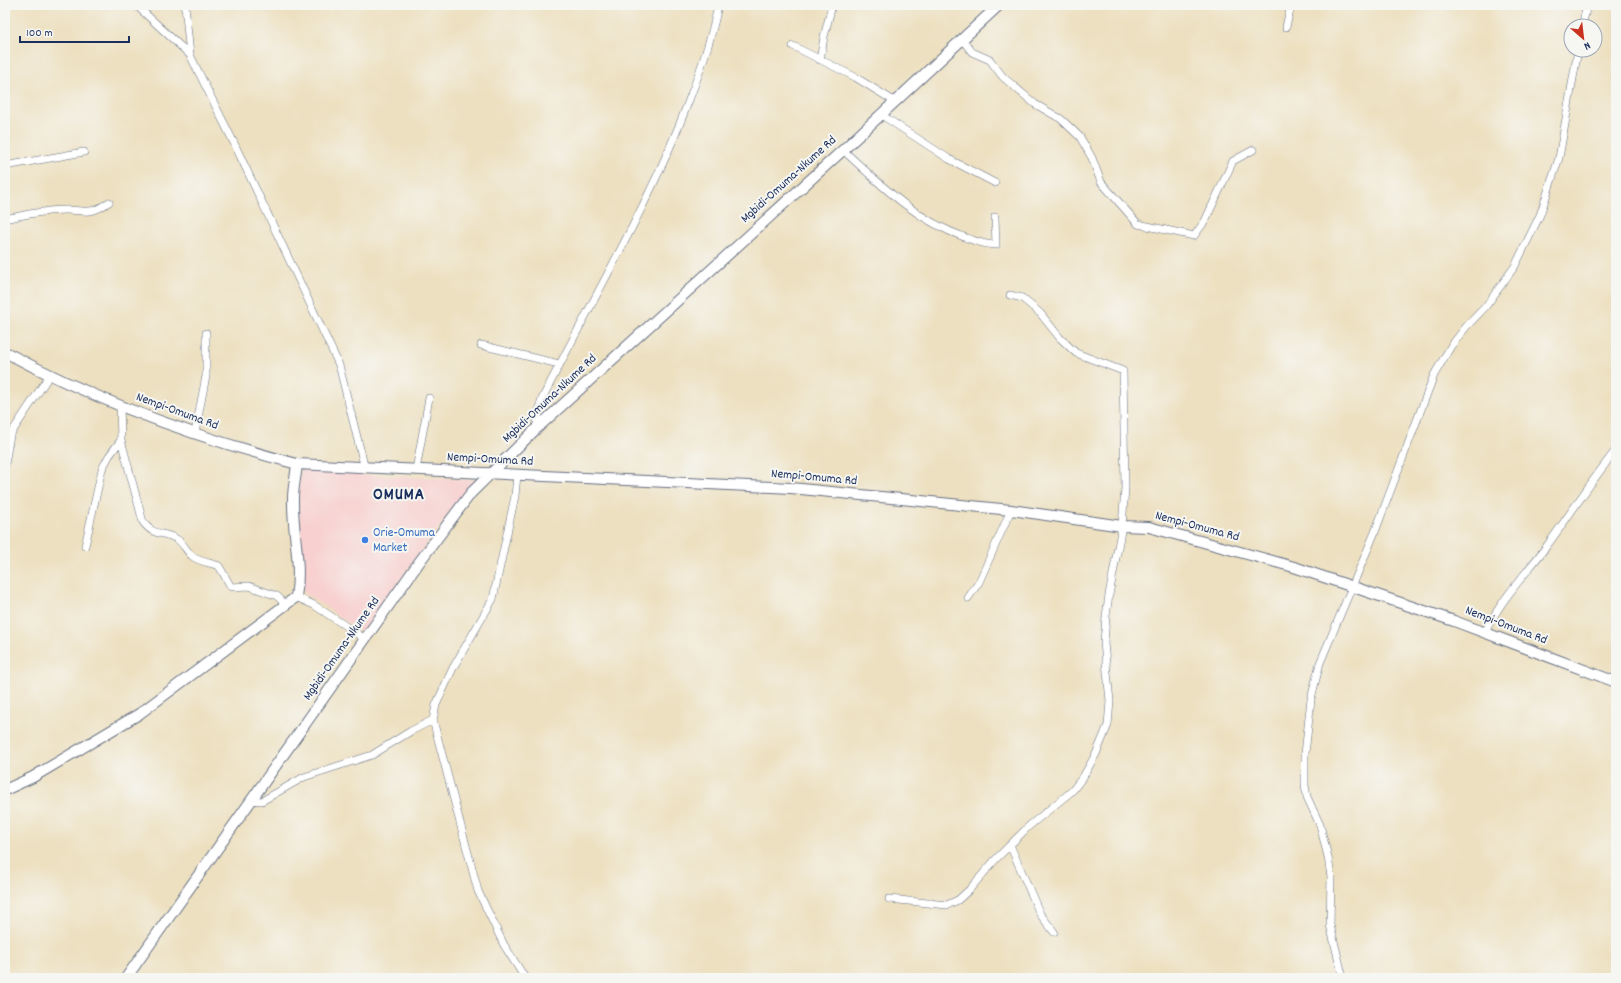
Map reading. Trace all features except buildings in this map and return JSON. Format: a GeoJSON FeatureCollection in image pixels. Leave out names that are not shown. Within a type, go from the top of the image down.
{"type":"FeatureCollection","features":[{"type":"Feature","properties":{"kind":"street"},"geometry":{"type":"LineString","coordinates":[[136,5],[190,55],[234,143],[339,365],[365,469]]}},
{"type":"Feature","properties":{"kind":"street"},"geometry":{"type":"LineString","coordinates":[[185,5],[190,55]]}},
{"type":"Feature","properties":{"kind":"street"},"geometry":{"type":"LineString","coordinates":[[536,429],[541,401],[559,364],[620,251],[659,172],[681,123],[714,28],[718,5]]}},
{"type":"Feature","properties":{"kind":"street"},"geometry":{"type":"LineString","coordinates":[[820,60],[832,5]]}},
{"type":"Feature","properties":{"kind":"street","name":"Mgbidi-Omuma-Nkume Rd"},"geometry":{"type":"LineString","coordinates":[[126,978],[448,522],[471,493],[536,429],[843,150],[999,5]]}},
{"type":"Feature","properties":{"kind":"street"},"geometry":{"type":"LineString","coordinates":[[1286,27],[1291,5]]}},
{"type":"Feature","properties":{"kind":"street"},"geometry":{"type":"LineString","coordinates":[[1584,18],[1587,5]]}},
{"type":"Feature","properties":{"kind":"street"},"geometry":{"type":"LineString","coordinates":[[962,39],[972,52],[990,60],[1003,77],[1035,104],[1061,119],[1080,138],[1092,158],[1101,182],[1138,224],[1194,236],[1205,221],[1233,161],[1253,150]]}},
{"type":"Feature","properties":{"kind":"street"},"geometry":{"type":"LineString","coordinates":[[793,46],[855,77],[894,101]]}},
{"type":"Feature","properties":{"kind":"street"},"geometry":{"type":"LineString","coordinates":[[1343,978],[1330,925],[1330,867],[1320,825],[1307,797],[1305,785],[1305,754],[1311,699],[1320,663],[1398,472],[1434,375],[1455,341],[1486,306],[1515,266],[1540,215],[1559,158],[1577,58]]}},
{"type":"Feature","properties":{"kind":"street"},"geometry":{"type":"LineString","coordinates":[[880,114],[949,159],[995,183]]}},
{"type":"Feature","properties":{"kind":"street"},"geometry":{"type":"LineString","coordinates":[[5,127],[5,169]]}},
{"type":"Feature","properties":{"kind":"street"},"geometry":{"type":"LineString","coordinates":[[843,150],[904,205],[945,230],[986,245],[996,245],[996,216]]}},
{"type":"Feature","properties":{"kind":"street"},"geometry":{"type":"LineString","coordinates":[[6,166],[84,152]]}},
{"type":"Feature","properties":{"kind":"street"},"geometry":{"type":"LineString","coordinates":[[5,219],[64,210],[88,212],[99,209],[110,202]]}},
{"type":"Feature","properties":{"kind":"street"},"geometry":{"type":"LineString","coordinates":[[889,899],[947,905],[958,900],[1010,845],[1072,790],[1083,777],[1096,754],[1108,725],[1110,701],[1104,643],[1108,595],[1122,526],[1125,488],[1122,371],[1076,352],[1060,338],[1040,313],[1022,298],[1010,295]]}},
{"type":"Feature","properties":{"kind":"street"},"geometry":{"type":"LineString","coordinates":[[195,433],[206,376],[206,333]]}},
{"type":"Feature","properties":{"kind":"street"},"geometry":{"type":"LineString","coordinates":[[481,346],[559,364]]}},
{"type":"Feature","properties":{"kind":"street","name":"Nempi-Omuma Rd"},"geometry":{"type":"LineString","coordinates":[[5,352],[49,376],[120,405],[257,454],[297,464],[365,469],[517,474],[791,488],[1011,510],[1122,526],[1149,527],[1294,567],[1485,632],[1616,682]]}},
{"type":"Feature","properties":{"kind":"street"},"geometry":{"type":"LineString","coordinates":[[5,464],[10,435],[49,376]]}},
{"type":"Feature","properties":{"kind":"street"},"geometry":{"type":"LineString","coordinates":[[416,470],[430,398]]}},
{"type":"Feature","properties":{"kind":"street"},"geometry":{"type":"LineString","coordinates":[[120,405],[121,440],[143,522],[149,529],[178,540],[192,556],[219,566],[231,587],[249,586],[277,596],[286,605]]}},
{"type":"Feature","properties":{"kind":"street"},"geometry":{"type":"LineString","coordinates":[[85,546],[102,469],[109,456],[121,440]]}},
{"type":"Feature","properties":{"kind":"street"},"geometry":{"type":"LineString","coordinates":[[1485,632],[1495,612],[1546,547],[1572,508],[1616,450]]}},
{"type":"Feature","properties":{"kind":"street"},"geometry":{"type":"LineString","coordinates":[[5,790],[33,777],[139,714],[296,597],[299,571],[293,499],[297,464]]}},
{"type":"Feature","properties":{"kind":"street"},"geometry":{"type":"LineString","coordinates":[[517,474],[515,496],[493,599],[453,668],[436,705],[433,720],[478,891],[504,945],[525,978]]}},
{"type":"Feature","properties":{"kind":"street"},"geometry":{"type":"LineString","coordinates":[[968,598],[978,582],[1011,510]]}},
{"type":"Feature","properties":{"kind":"street"},"geometry":{"type":"LineString","coordinates":[[296,597],[314,605],[365,639]]}},
{"type":"Feature","properties":{"kind":"street"},"geometry":{"type":"LineString","coordinates":[[251,800],[262,801],[304,777],[372,755],[411,731],[433,720]]}},
{"type":"Feature","properties":{"kind":"street"},"geometry":{"type":"LineString","coordinates":[[1010,845],[1040,914],[1054,932]]}},
{"type":"Feature","properties":{"kind":"shaded area","name":"Orie-Omuma Market"},"geometry":{"type":"Polygon","coordinates":[[[301,469],[369,475],[477,480],[451,511],[364,630],[361,632],[302,591],[303,570],[297,490],[301,469]]]}},
{"type":"Feature","properties":{"kind":"place","name":"Orie-Omuma Market"},"geometry":{"type":"Point","coordinates":[365,540]}},
{"type":"Feature","properties":{"kind":"district","name":"OMUMA"},"geometry":{"type":"Point","coordinates":[399,496]}}]}
